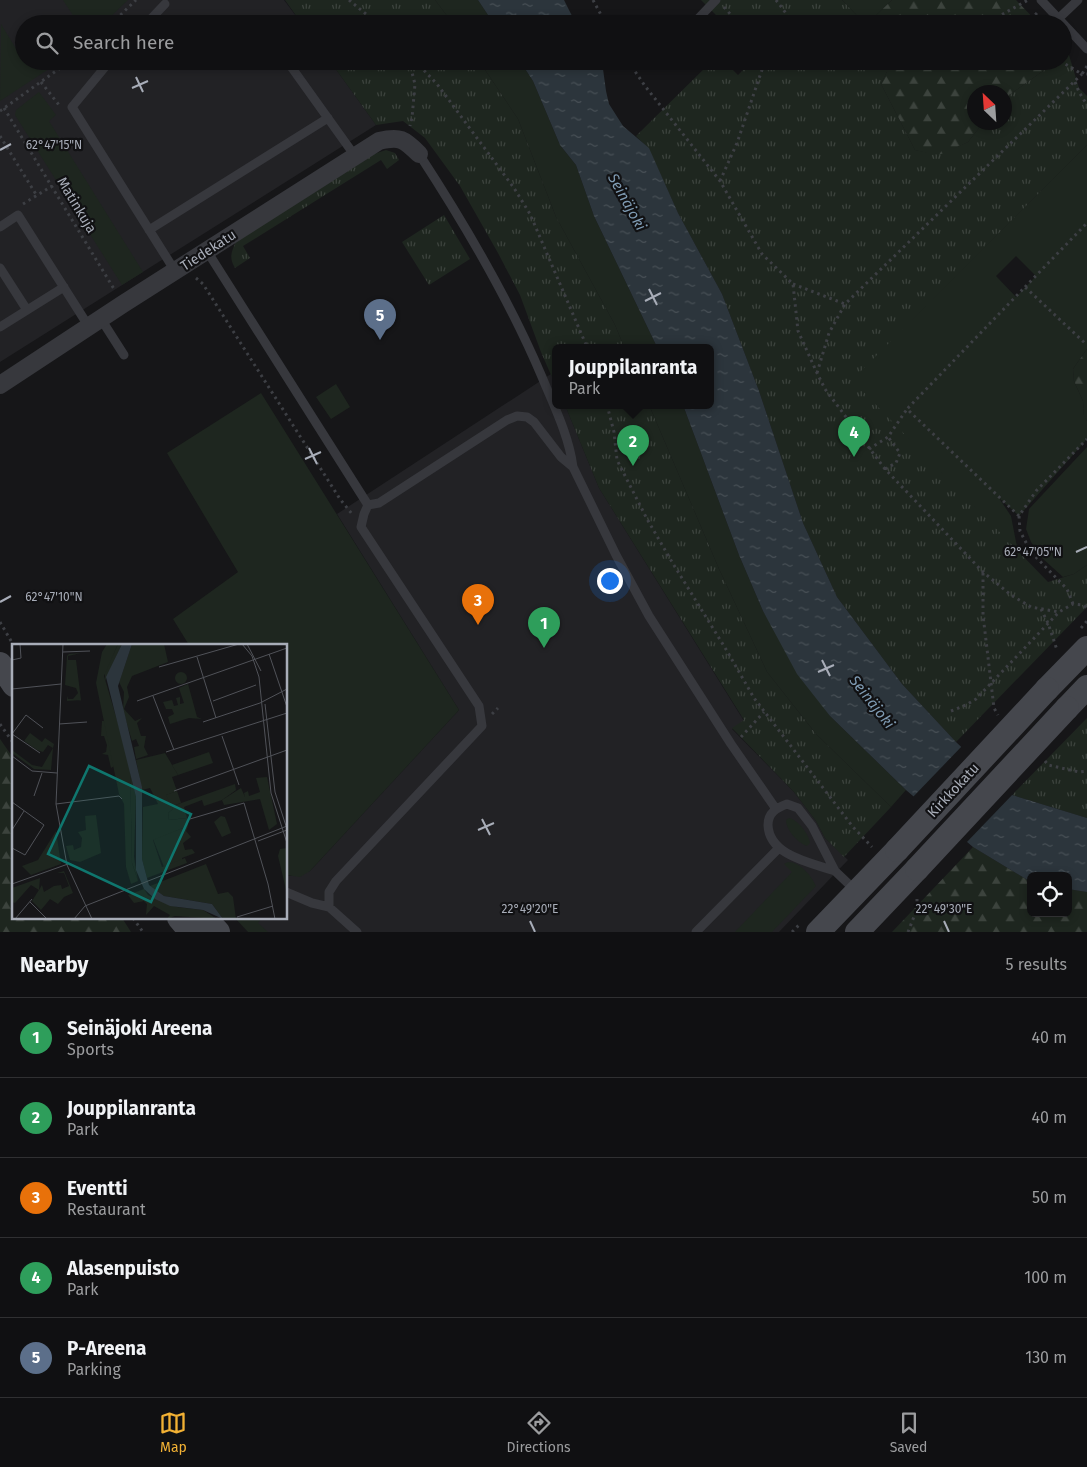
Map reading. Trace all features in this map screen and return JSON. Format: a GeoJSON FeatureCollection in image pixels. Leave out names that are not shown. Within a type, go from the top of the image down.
{"type":"FeatureCollection","features":[{"type":"Feature","properties":{"kind":"main road","name":"Kirkkokatu"},"geometry":{"type":"LineString","coordinates":[[818,932],[857,892],[886,850],[1087,648]]}},
{"type":"Feature","properties":{"kind":"main road"},"geometry":{"type":"LineString","coordinates":[[0,664],[12,682]]}},
{"type":"Feature","properties":{"kind":"main road","name":"Kirkkokatu"},"geometry":{"type":"LineString","coordinates":[[857,932],[917,880],[1067,708],[1087,688]]}},
{"type":"Feature","properties":{"kind":"main road"},"geometry":{"type":"LineString","coordinates":[[184,919],[206,924]]}},
{"type":"Feature","properties":{"kind":"street","name":"Tiedekatu"},"geometry":{"type":"LineString","coordinates":[[0,386],[123,304],[355,156],[379,142],[394,138],[406,141]]}},
{"type":"Feature","properties":{"kind":"street"},"geometry":{"type":"LineString","coordinates":[[406,141],[419,154]]}},
{"type":"Feature","properties":{"kind":"lane"},"geometry":{"type":"LineString","coordinates":[[1040,0],[1055,15]]}},
{"type":"Feature","properties":{"kind":"lane"},"geometry":{"type":"LineString","coordinates":[[1061,15],[1078,0]]}},
{"type":"Feature","properties":{"kind":"lane"},"geometry":{"type":"LineString","coordinates":[[705,15],[720,3]]}},
{"type":"Feature","properties":{"kind":"lane"},"geometry":{"type":"LineString","coordinates":[[155,15],[165,4]]}},
{"type":"Feature","properties":{"kind":"lane"},"geometry":{"type":"LineString","coordinates":[[1072,32],[1087,48]]}},
{"type":"Feature","properties":{"kind":"lane"},"geometry":{"type":"LineString","coordinates":[[103,70],[72,107],[175,271]]}},
{"type":"Feature","properties":{"kind":"lane"},"geometry":{"type":"LineString","coordinates":[[293,70],[355,156]]}},
{"type":"Feature","properties":{"kind":"lane"},"geometry":{"type":"LineString","coordinates":[[149,230],[328,118]]}},
{"type":"Feature","properties":{"kind":"lane"},"geometry":{"type":"LineString","coordinates":[[419,154],[467,230],[513,313],[552,402]]}},
{"type":"Feature","properties":{"kind":"lane"},"geometry":{"type":"LineString","coordinates":[[0,227],[18,215],[64,287],[124,356]]}},
{"type":"Feature","properties":{"kind":"lane"},"geometry":{"type":"LineString","coordinates":[[207,251],[368,505]]}},
{"type":"Feature","properties":{"kind":"lane"},"geometry":{"type":"LineString","coordinates":[[0,268],[27,310]]}},
{"type":"Feature","properties":{"kind":"lane"},"geometry":{"type":"LineString","coordinates":[[0,327],[64,287]]}},
{"type":"Feature","properties":{"kind":"lane"},"geometry":{"type":"LineString","coordinates":[[555,409],[571,452],[573,467],[635,592],[731,744],[776,809]]}},
{"type":"Feature","properties":{"kind":"lane"},"geometry":{"type":"LineString","coordinates":[[368,505],[379,503],[507,420],[517,416],[527,417],[534,422],[561,457],[573,467]]}},
{"type":"Feature","properties":{"kind":"lane"},"geometry":{"type":"LineString","coordinates":[[329,907],[330,892],[336,881],[482,726],[479,706],[362,527],[368,505]]}},
{"type":"Feature","properties":{"kind":"lane"},"geometry":{"type":"LineString","coordinates":[[835,871],[789,855],[778,849],[768,830],[768,818],[776,809],[787,804],[798,808],[812,826],[835,871],[857,892]]}},
{"type":"Feature","properties":{"kind":"lane"},"geometry":{"type":"LineString","coordinates":[[696,932],[778,849]]}},
{"type":"Feature","properties":{"kind":"lane"},"geometry":{"type":"LineString","coordinates":[[288,893],[312,903],[329,907],[357,932]]}},
{"type":"Feature","properties":{"kind":"path"},"geometry":{"type":"LineString","coordinates":[[120,15],[136,0]]}},
{"type":"Feature","properties":{"kind":"path"},"geometry":{"type":"LineString","coordinates":[[349,0],[367,15]]}},
{"type":"Feature","properties":{"kind":"path"},"geometry":{"type":"LineString","coordinates":[[593,0],[601,15]]}},
{"type":"Feature","properties":{"kind":"path"},"geometry":{"type":"LineString","coordinates":[[776,0],[787,15]]}},
{"type":"Feature","properties":{"kind":"path"},"geometry":{"type":"LineString","coordinates":[[1001,15],[1028,0]]}},
{"type":"Feature","properties":{"kind":"path"},"geometry":{"type":"LineString","coordinates":[[720,3],[730,15]]}},
{"type":"Feature","properties":{"kind":"path"},"geometry":{"type":"LineString","coordinates":[[817,373],[829,333],[845,304],[1085,74],[1087,66]]}},
{"type":"Feature","properties":{"kind":"path"},"geometry":{"type":"LineString","coordinates":[[1072,67],[1085,74]]}},
{"type":"Feature","properties":{"kind":"path"},"geometry":{"type":"LineString","coordinates":[[2,109],[58,70]]}},
{"type":"Feature","properties":{"kind":"path"},"geometry":{"type":"LineString","coordinates":[[406,141],[412,118],[415,84],[411,70]]}},
{"type":"Feature","properties":{"kind":"path"},"geometry":{"type":"LineString","coordinates":[[424,70],[437,84],[514,188],[530,214],[586,344]]}},
{"type":"Feature","properties":{"kind":"path"},"geometry":{"type":"LineString","coordinates":[[634,70],[720,181],[762,254],[794,284],[845,304]]}},
{"type":"Feature","properties":{"kind":"path"},"geometry":{"type":"LineString","coordinates":[[720,181],[737,143],[762,70]]}},
{"type":"Feature","properties":{"kind":"path"},"geometry":{"type":"LineString","coordinates":[[41,82],[63,109],[72,107]]}},
{"type":"Feature","properties":{"kind":"path"},"geometry":{"type":"LineString","coordinates":[[1075,82],[1087,105]]}},
{"type":"Feature","properties":{"kind":"path","name":"Matinkuja"},"geometry":{"type":"LineString","coordinates":[[2,109],[52,186],[123,304]]}},
{"type":"Feature","properties":{"kind":"path"},"geometry":{"type":"LineString","coordinates":[[0,136],[37,196]]}},
{"type":"Feature","properties":{"kind":"path"},"geometry":{"type":"LineString","coordinates":[[22,205],[52,186]]}},
{"type":"Feature","properties":{"kind":"path"},"geometry":{"type":"LineString","coordinates":[[869,449],[888,437],[907,409],[1087,223]]}},
{"type":"Feature","properties":{"kind":"path"},"geometry":{"type":"LineString","coordinates":[[194,277],[203,284],[340,499],[362,527]]}},
{"type":"Feature","properties":{"kind":"path"},"geometry":{"type":"LineString","coordinates":[[794,284],[798,331],[817,373],[825,389],[885,469],[983,572],[1031,607],[1059,612]]}},
{"type":"Feature","properties":{"kind":"path"},"geometry":{"type":"LineString","coordinates":[[1025,287],[1087,345]]}},
{"type":"Feature","properties":{"kind":"path"},"geometry":{"type":"LineString","coordinates":[[608,409],[614,432],[617,460],[647,519],[754,698],[853,827],[886,850]]}},
{"type":"Feature","properties":{"kind":"path"},"geometry":{"type":"LineString","coordinates":[[907,409],[1018,516],[1020,531],[1031,552],[1066,589],[1073,604]]}},
{"type":"Feature","properties":{"kind":"path"},"geometry":{"type":"LineString","coordinates":[[885,469],[896,463],[900,453],[888,437]]}},
{"type":"Feature","properties":{"kind":"path"},"geometry":{"type":"LineString","coordinates":[[1018,516],[1036,491],[1087,438]]}},
{"type":"Feature","properties":{"kind":"path"},"geometry":{"type":"LineString","coordinates":[[983,572],[983,615],[991,684]]}},
{"type":"Feature","properties":{"kind":"path"},"geometry":{"type":"LineString","coordinates":[[951,711],[976,699],[1059,612],[1073,604],[1083,605],[1087,608]]}},
{"type":"Feature","properties":{"kind":"path"},"geometry":{"type":"LineString","coordinates":[[1040,609],[1048,623],[1058,657]]}},
{"type":"Feature","properties":{"kind":"path"},"geometry":{"type":"LineString","coordinates":[[0,622],[13,644]]}},
{"type":"Feature","properties":{"kind":"path"},"geometry":{"type":"LineString","coordinates":[[731,744],[745,734],[764,712]]}},
{"type":"Feature","properties":{"kind":"path"},"geometry":{"type":"LineString","coordinates":[[0,724],[12,741]]}},
{"type":"Feature","properties":{"kind":"path"},"geometry":{"type":"LineString","coordinates":[[908,932],[917,909],[917,880]]}},
{"type":"Feature","properties":{"kind":"path"},"geometry":{"type":"LineString","coordinates":[[135,919],[143,932]]}},
{"type":"Feature","properties":{"kind":"shaded area"},"geometry":{"type":"Polygon","coordinates":[[[0,0],[284,0],[295,15],[15,15],[15,70],[336,70],[376,125],[0,362],[0,0]]]}},
{"type":"Feature","properties":{"kind":"shaded area"},"geometry":{"type":"Polygon","coordinates":[[[551,374],[552,409],[567,409],[599,488],[744,721],[732,729],[794,792],[816,821],[825,838],[848,860],[779,932],[255,932],[242,919],[288,919],[288,876],[310,871],[459,710],[337,514],[551,374]]]}},
{"type":"Feature","properties":{"kind":"green space"},"geometry":{"type":"Polygon","coordinates":[[[63,0],[128,0],[112,15],[73,15],[63,0]]]}},
{"type":"Feature","properties":{"kind":"green space"},"geometry":{"type":"Polygon","coordinates":[[[285,0],[435,0],[446,15],[296,15],[285,0]]]}},
{"type":"Feature","properties":{"kind":"green space"},"geometry":{"type":"Polygon","coordinates":[[[435,0],[478,0],[488,15],[446,15],[435,0]]]}},
{"type":"Feature","properties":{"kind":"green space"},"geometry":{"type":"Polygon","coordinates":[[[701,0],[842,0],[856,15],[716,15],[701,0]]]}},
{"type":"Feature","properties":{"kind":"green space"},"geometry":{"type":"Polygon","coordinates":[[[842,0],[892,0],[876,15],[856,15],[842,0]]]}},
{"type":"Feature","properties":{"kind":"green space"},"geometry":{"type":"Polygon","coordinates":[[[892,0],[1016,0],[1030,15],[876,15],[892,0]]]}},
{"type":"Feature","properties":{"kind":"green space"},"geometry":{"type":"Polygon","coordinates":[[[1,24],[15,47],[15,70],[47,70],[0,101],[1,24]]]}},
{"type":"Feature","properties":{"kind":"green space"},"geometry":{"type":"Polygon","coordinates":[[[1072,65],[1079,88],[1087,96],[1087,145],[852,380],[1048,582],[1074,574],[1087,565],[1087,607],[956,742],[902,684],[837,597],[803,523],[759,391],[722,294],[678,213],[649,149],[636,136],[703,70],[733,70],[738,75],[743,70],[888,70],[881,84],[915,150],[939,155],[968,142],[977,130],[1012,130],[1012,93],[1044,70],[1072,70],[1072,65]]]}},
{"type":"Feature","properties":{"kind":"green space"},"geometry":{"type":"Polygon","coordinates":[[[336,70],[485,70],[518,119],[556,217],[615,325],[623,344],[552,344],[552,377],[520,295],[460,186],[425,138],[403,121],[376,125],[336,70]]]}},
{"type":"Feature","properties":{"kind":"green space"},"geometry":{"type":"Polygon","coordinates":[[[485,70],[526,70],[533,81],[560,145],[576,165],[594,216],[656,344],[623,344],[615,325],[556,217],[518,119],[485,70]]]}},
{"type":"Feature","properties":{"kind":"green space"},"geometry":{"type":"Polygon","coordinates":[[[888,70],[1044,70],[1012,93],[1012,85],[967,85],[967,130],[977,130],[968,142],[939,156],[915,150],[881,84],[888,70]]]}},
{"type":"Feature","properties":{"kind":"green space"},"geometry":{"type":"Polygon","coordinates":[[[39,92],[56,115],[49,121],[143,272],[122,285],[15,115],[16,110],[39,92]]]}},
{"type":"Feature","properties":{"kind":"green space"},"geometry":{"type":"Polygon","coordinates":[[[1087,145],[1087,349],[1073,369],[1074,381],[1083,401],[1084,415],[1087,421],[1087,439],[1019,516],[999,498],[1011,516],[1018,552],[851,380],[1087,145]],[[1016,256],[996,276],[1016,297],[1036,276],[1016,256]]]}},
{"type":"Feature","properties":{"kind":"green space"},"geometry":{"type":"Polygon","coordinates":[[[386,150],[395,153],[399,160],[387,169],[381,160],[243,246],[250,258],[235,268],[231,255],[236,242],[374,154],[386,150]]]}},
{"type":"Feature","properties":{"kind":"green space"},"geometry":{"type":"Polygon","coordinates":[[[444,215],[470,259],[429,285],[402,242],[444,215]]]}},
{"type":"Feature","properties":{"kind":"green space"},"geometry":{"type":"Polygon","coordinates":[[[1087,349],[1087,421],[1084,416],[1083,401],[1074,381],[1073,369],[1087,349]]]}},
{"type":"Feature","properties":{"kind":"green space"},"geometry":{"type":"Polygon","coordinates":[[[336,384],[350,407],[331,419],[316,397],[336,384]]]}},
{"type":"Feature","properties":{"kind":"green space"},"geometry":{"type":"Polygon","coordinates":[[[261,393],[459,710],[310,871],[300,877],[288,875],[288,644],[188,644],[173,619],[238,572],[167,453],[261,393]]]}},
{"type":"Feature","properties":{"kind":"green space"},"geometry":{"type":"Polygon","coordinates":[[[567,409],[651,409],[719,569],[767,672],[816,734],[891,807],[844,857],[825,838],[816,821],[794,792],[732,728],[744,720],[599,488],[567,409]]]}},
{"type":"Feature","properties":{"kind":"green space"},"geometry":{"type":"Polygon","coordinates":[[[651,409],[684,409],[739,555],[763,611],[830,716],[906,790],[891,807],[816,734],[767,672],[719,569],[651,409]]]}},
{"type":"Feature","properties":{"kind":"green space"},"geometry":{"type":"Polygon","coordinates":[[[1087,447],[1087,565],[1074,574],[1063,577],[1042,558],[1031,542],[1026,529],[1029,509],[1087,447]]]}},
{"type":"Feature","properties":{"kind":"green space"},"geometry":{"type":"Polygon","coordinates":[[[1087,718],[1087,818],[1012,795],[1087,718]]]}},
{"type":"Feature","properties":{"kind":"green space"},"geometry":{"type":"Polygon","coordinates":[[[0,739],[12,756],[12,919],[123,919],[131,932],[0,932],[0,739]]]}},
{"type":"Feature","properties":{"kind":"green space"},"geometry":{"type":"Polygon","coordinates":[[[789,818],[796,821],[805,832],[810,843],[807,846],[790,832],[786,820],[789,818]]]}},
{"type":"Feature","properties":{"kind":"green space"},"geometry":{"type":"Polygon","coordinates":[[[973,847],[1027,880],[1027,917],[1072,917],[1072,890],[1087,892],[1087,932],[892,932],[973,847]]]}},
{"type":"Feature","properties":{"kind":"green space"},"geometry":{"type":"Polygon","coordinates":[[[788,862],[797,864],[805,870],[816,886],[772,932],[735,932],[792,872],[784,864],[788,862]]]}},
{"type":"Feature","properties":{"kind":"green space"},"geometry":{"type":"Polygon","coordinates":[[[236,919],[261,919],[258,923],[268,932],[248,932],[236,919]]]}},
{"type":"Feature","properties":{"kind":"water"},"geometry":{"type":"Polygon","coordinates":[[[478,0],[564,0],[572,15],[488,15],[478,0]]]}},
{"type":"Feature","properties":{"kind":"water","name":"Seinäjoki"},"geometry":{"type":"Polygon","coordinates":[[[526,70],[603,70],[609,104],[623,126],[649,148],[678,213],[722,294],[759,391],[803,523],[837,597],[902,684],[956,742],[1012,795],[1087,818],[1087,892],[1072,890],[1072,872],[1027,872],[1027,880],[973,847],[906,790],[830,716],[797,674],[763,611],[739,555],[684,409],[714,409],[714,344],[656,344],[594,216],[576,165],[560,145],[533,81],[526,70]]]}},
{"type":"Feature","properties":{"kind":"pier"},"geometry":{"type":"Polygon","coordinates":[[[963,745],[1014,793],[965,844],[912,798],[963,745]]]}},
{"type":"Feature","properties":{"kind":"place","name":"P-Areena"},"geometry":{"type":"Point","coordinates":[380,340]}},
{"type":"Feature","properties":{"kind":"place","name":"Alasenpuisto"},"geometry":{"type":"Point","coordinates":[854,457]}},
{"type":"Feature","properties":{"kind":"place","name":"Jouppilanranta"},"geometry":{"type":"Point","coordinates":[633,466]}},
{"type":"Feature","properties":{"kind":"place","name":"Eventti"},"geometry":{"type":"Point","coordinates":[478,625]}},
{"type":"Feature","properties":{"kind":"place","name":"Seinäjoki Areena"},"geometry":{"type":"Point","coordinates":[544,648]}}]}
